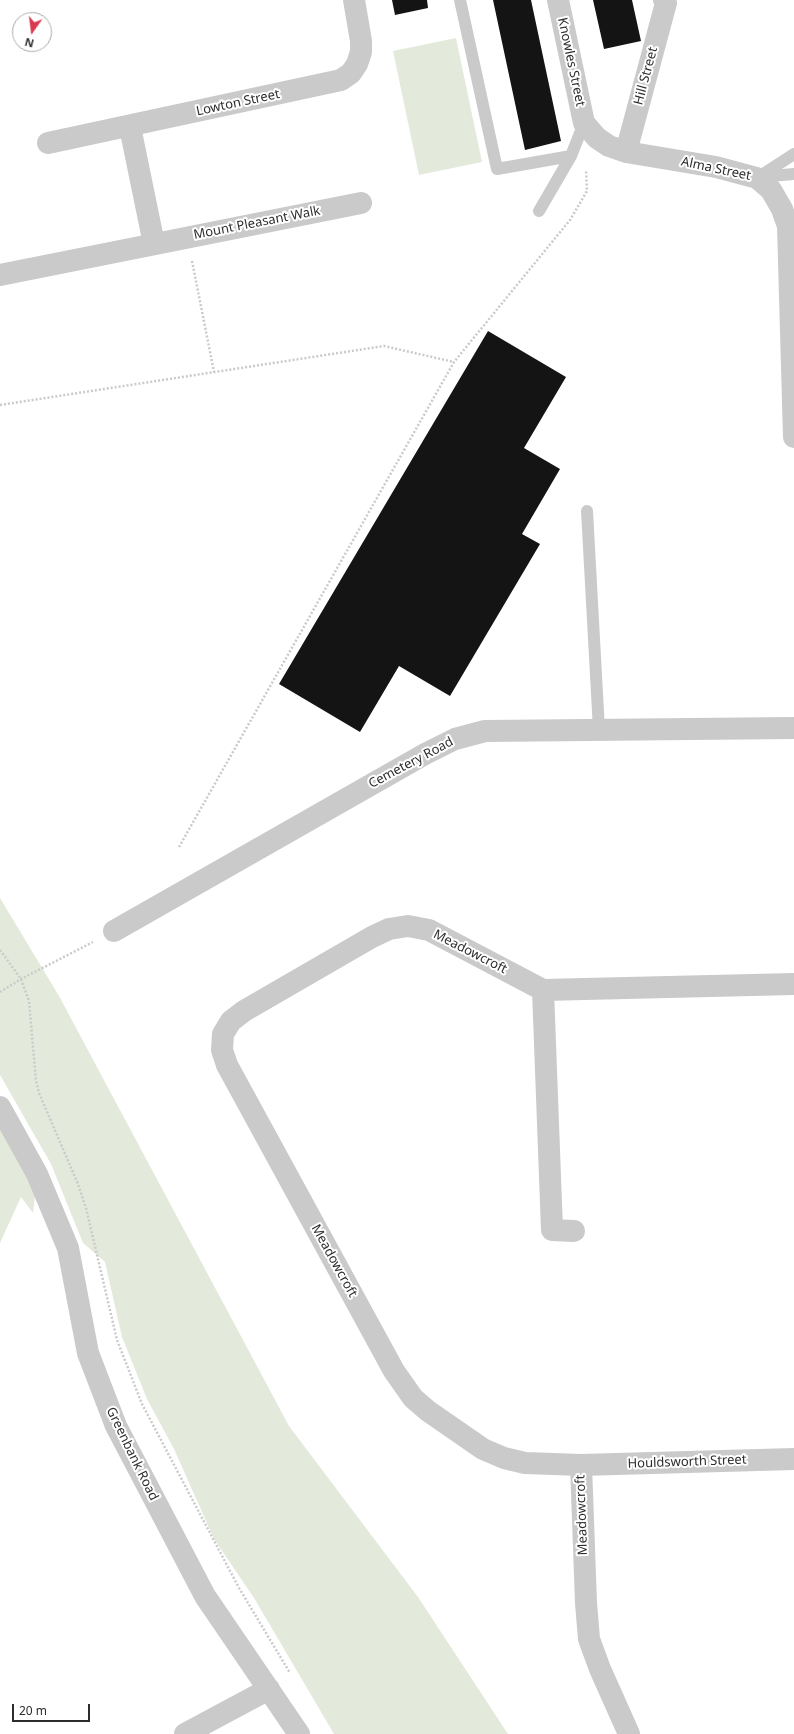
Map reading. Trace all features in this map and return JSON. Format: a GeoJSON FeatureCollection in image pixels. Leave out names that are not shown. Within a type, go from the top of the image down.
{"type":"FeatureCollection","features":[{"type":"Feature","properties":{"kind":"street","name":"Lowton Street"},"geometry":{"type":"LineString","coordinates":[[48,143],[130,127],[341,80],[351,73],[357,64],[361,52],[361,40],[354,0]]}},
{"type":"Feature","properties":{"kind":"street","name":"Knowles Street"},"geometry":{"type":"LineString","coordinates":[[558,0],[584,123]]}},
{"type":"Feature","properties":{"kind":"street","name":"Hill Street"},"geometry":{"type":"LineString","coordinates":[[626,152],[666,3],[664,0]]}},
{"type":"Feature","properties":{"kind":"street","name":"Alma Street"},"geometry":{"type":"LineString","coordinates":[[584,123],[597,138],[609,146],[626,152],[716,167],[757,178],[771,190],[782,209],[788,226],[794,437]]}},
{"type":"Feature","properties":{"kind":"street"},"geometry":{"type":"LineString","coordinates":[[130,127],[154,244]]}},
{"type":"Feature","properties":{"kind":"street","name":"Mount Pleasant Walk"},"geometry":{"type":"LineString","coordinates":[[0,275],[361,203]]}},
{"type":"Feature","properties":{"kind":"street","name":"Cemetery Road"},"geometry":{"type":"LineString","coordinates":[[114,931],[418,758],[455,739],[485,731],[794,728]]}},
{"type":"Feature","properties":{"kind":"street","name":"Meadowcroft"},"geometry":{"type":"LineString","coordinates":[[629,1734],[600,1669],[589,1638],[586,1603],[581,1464],[526,1463],[504,1458],[483,1449],[428,1411],[414,1398],[390,1364],[227,1065],[222,1050],[223,1034],[230,1021],[244,1011],[389,929],[408,926],[429,930],[543,990],[794,984]]}},
{"type":"Feature","properties":{"kind":"street"},"geometry":{"type":"LineString","coordinates":[[543,990],[552,1230],[574,1231]]}},
{"type":"Feature","properties":{"kind":"street","name":"Greenbank Road"},"geometry":{"type":"LineString","coordinates":[[0,1107],[37,1174],[68,1248],[88,1353],[116,1426],[205,1596],[299,1734]]}},
{"type":"Feature","properties":{"kind":"street","name":"Houldsworth Street"},"geometry":{"type":"LineString","coordinates":[[581,1464],[794,1458]]}},
{"type":"Feature","properties":{"kind":"street"},"geometry":{"type":"LineString","coordinates":[[185,1734],[269,1689]]}},
{"type":"Feature","properties":{"kind":"lane"},"geometry":{"type":"LineString","coordinates":[[460,0],[497,169],[571,156]]}},
{"type":"Feature","properties":{"kind":"lane"},"geometry":{"type":"LineString","coordinates":[[539,211],[571,156],[584,123]]}},
{"type":"Feature","properties":{"kind":"lane"},"geometry":{"type":"LineString","coordinates":[[757,178],[794,154]]}},
{"type":"Feature","properties":{"kind":"lane"},"geometry":{"type":"LineString","coordinates":[[757,178],[794,174]]}},
{"type":"Feature","properties":{"kind":"lane"},"geometry":{"type":"LineString","coordinates":[[587,511],[599,730]]}},
{"type":"Feature","properties":{"kind":"path"},"geometry":{"type":"LineString","coordinates":[[179,846],[454,362],[570,220],[587,191],[586,168]]}},
{"type":"Feature","properties":{"kind":"path"},"geometry":{"type":"LineString","coordinates":[[187,237],[214,372]]}},
{"type":"Feature","properties":{"kind":"path"},"geometry":{"type":"LineString","coordinates":[[0,405],[384,346],[454,362]]}},
{"type":"Feature","properties":{"kind":"path"},"geometry":{"type":"LineString","coordinates":[[0,992],[21,978],[114,931]]}},
{"type":"Feature","properties":{"kind":"path"},"geometry":{"type":"LineString","coordinates":[[0,950],[21,978],[29,1001],[36,1081],[39,1093],[78,1184],[86,1208],[117,1340],[142,1404],[239,1588],[290,1674]]}},
{"type":"Feature","properties":{"kind":"green space"},"geometry":{"type":"Polygon","coordinates":[[[456,38],[482,162],[419,175],[393,51],[456,38]]]}},
{"type":"Feature","properties":{"kind":"green space"},"geometry":{"type":"Polygon","coordinates":[[[0,898],[59,996],[289,1426],[418,1597],[508,1734],[334,1734],[254,1598],[214,1539],[174,1449],[147,1399],[122,1337],[105,1262],[83,1243],[51,1164],[0,1075],[0,898]]]}},
{"type":"Feature","properties":{"kind":"green space"},"geometry":{"type":"Polygon","coordinates":[[[0,1126],[36,1188],[33,1213],[21,1197],[0,1243],[0,1126]]]}},
{"type":"Feature","properties":{"kind":"building"},"geometry":{"type":"Polygon","coordinates":[[[392,0],[427,0],[428,8],[395,15],[392,0]]]}},
{"type":"Feature","properties":{"kind":"building"},"geometry":{"type":"Polygon","coordinates":[[[493,0],[531,0],[561,141],[525,150],[493,0]]]}},
{"type":"Feature","properties":{"kind":"building"},"geometry":{"type":"Polygon","coordinates":[[[593,0],[632,0],[641,41],[604,49],[593,0]]]}},
{"type":"Feature","properties":{"kind":"building"},"geometry":{"type":"Polygon","coordinates":[[[488,331],[566,377],[524,448],[560,469],[522,534],[540,544],[450,696],[399,666],[360,732],[279,684],[488,331]]]}}]}
